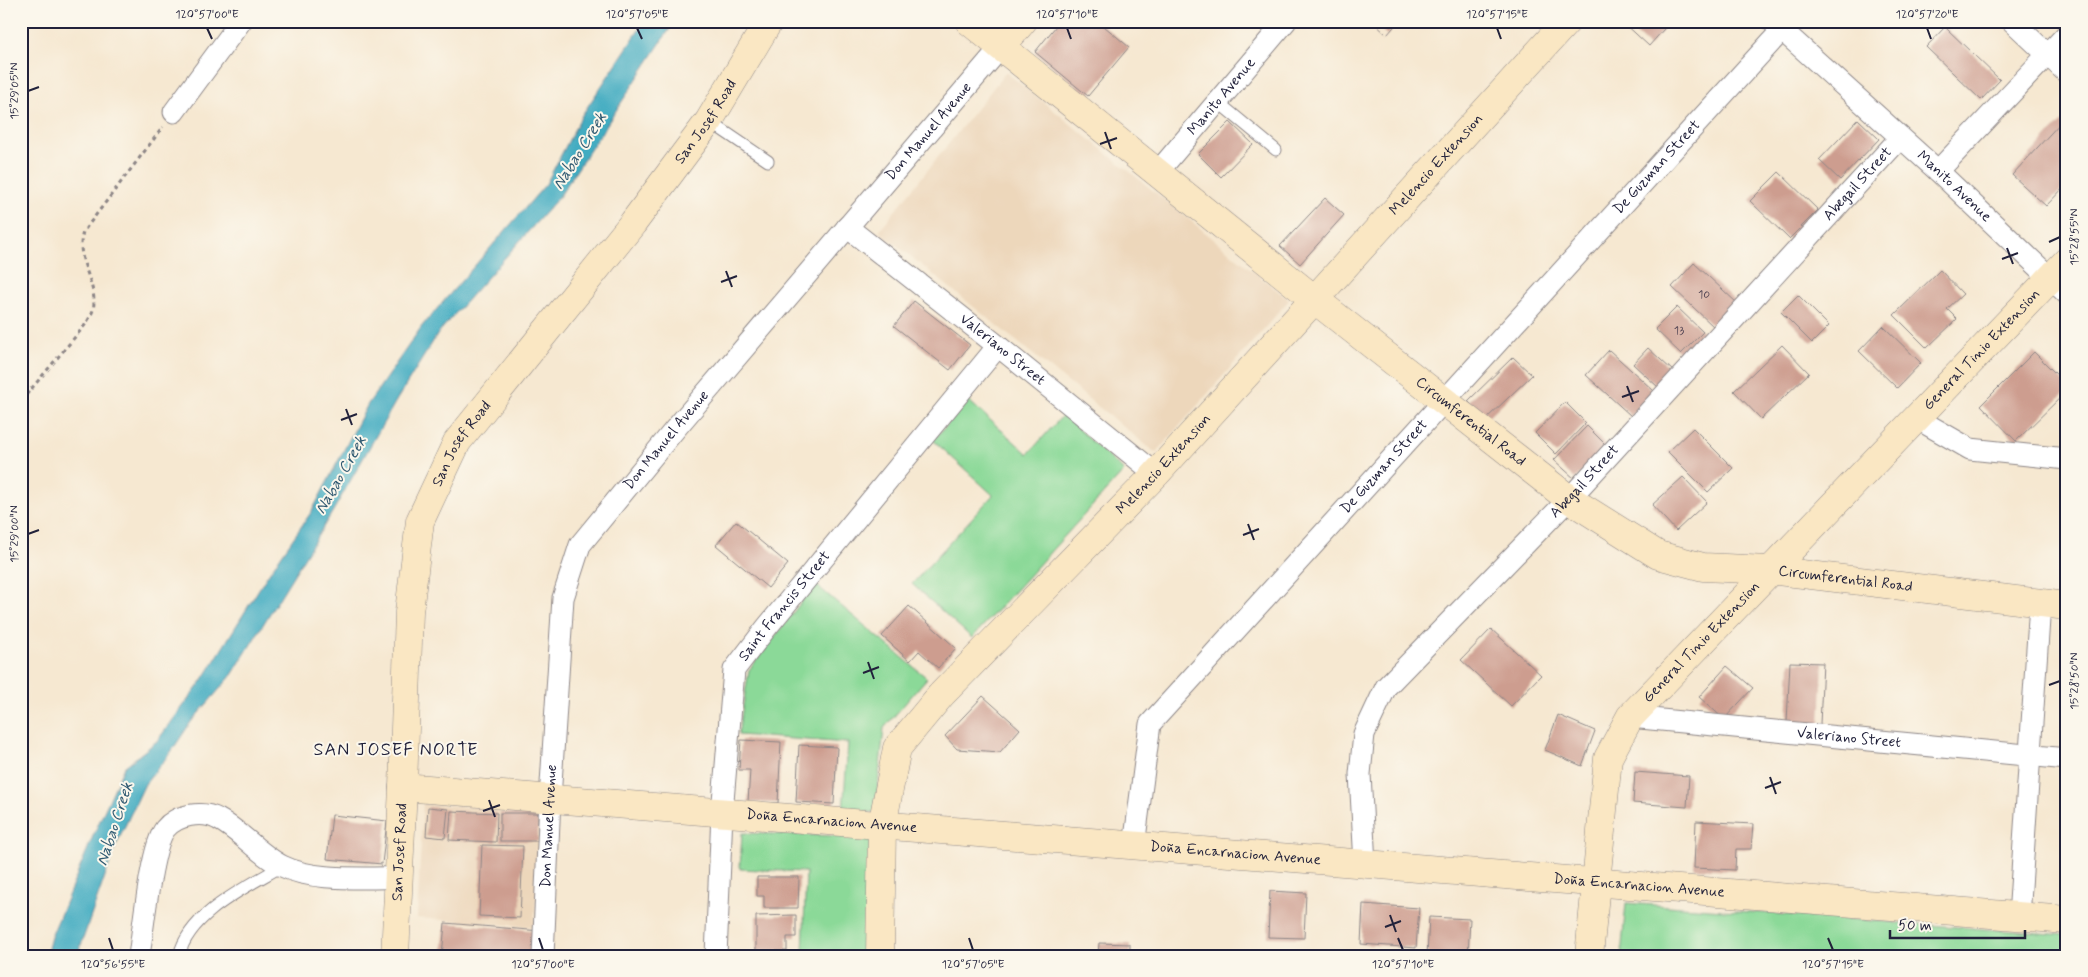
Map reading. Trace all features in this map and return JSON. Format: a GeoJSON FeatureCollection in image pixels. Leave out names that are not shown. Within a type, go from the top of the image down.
{"type":"FeatureCollection","features":[{"type":"Feature","properties":{"kind":"street"},"geometry":{"type":"LineString","coordinates":[[174,112],[240,21]]}},
{"type":"Feature","properties":{"kind":"street","name":"San Josef Road"},"geometry":{"type":"LineString","coordinates":[[395,956],[403,788],[408,612],[420,521],[457,442],[633,223],[709,121],[769,21]]}},
{"type":"Feature","properties":{"kind":"street","name":"Circumferential Road"},"geometry":{"type":"LineString","coordinates":[[969,21],[1314,299],[1569,499],[1658,555],[1703,567],[1769,570],[2067,606]]}},
{"type":"Feature","properties":{"kind":"street","name":"Don Manuel Avenue"},"geometry":{"type":"LineString","coordinates":[[543,956],[562,598],[580,545],[676,428],[1023,21]]}},
{"type":"Feature","properties":{"kind":"street","name":"Manito Avenue"},"geometry":{"type":"LineString","coordinates":[[1158,173],[1286,21]]}},
{"type":"Feature","properties":{"kind":"street","name":"Melencio Extension"},"geometry":{"type":"LineString","coordinates":[[880,956],[882,826],[897,748],[941,695],[1156,474],[1566,21]]}},
{"type":"Feature","properties":{"kind":"street"},"geometry":{"type":"LineString","coordinates":[[2012,21],[2067,73]]}},
{"type":"Feature","properties":{"kind":"street","name":"Manito Avenue"},"geometry":{"type":"LineString","coordinates":[[1777,26],[1900,138],[2061,278]]}},
{"type":"Feature","properties":{"kind":"street","name":"De Guzman Street"},"geometry":{"type":"LineString","coordinates":[[1134,846],[1150,724],[1443,401],[1777,26]]}},
{"type":"Feature","properties":{"kind":"street"},"geometry":{"type":"LineString","coordinates":[[1938,171],[2067,34]]}},
{"type":"Feature","properties":{"kind":"street","name":"Abegail Street"},"geometry":{"type":"LineString","coordinates":[[1365,864],[1360,774],[1364,734],[1386,687],[1569,499],[1900,138]]}},
{"type":"Feature","properties":{"kind":"street","name":"Valeriano Street"},"geometry":{"type":"LineString","coordinates":[[847,227],[1156,474]]}},
{"type":"Feature","properties":{"kind":"street","name":"General Tinio Extension"},"geometry":{"type":"LineString","coordinates":[[1589,956],[1608,758],[1630,717],[1916,418],[2061,278]]}},
{"type":"Feature","properties":{"kind":"street","name":"Saint Francis Street"},"geometry":{"type":"LineString","coordinates":[[716,956],[722,813],[734,670],[998,346]]}},
{"type":"Feature","properties":{"kind":"street"},"geometry":{"type":"LineString","coordinates":[[1916,418],[1970,449],[2067,459]]}},
{"type":"Feature","properties":{"kind":"street"},"geometry":{"type":"LineString","coordinates":[[2019,916],[2040,604]]}},
{"type":"Feature","properties":{"kind":"street","name":"Valeriano Street"},"geometry":{"type":"LineString","coordinates":[[1630,717],[2067,759]]}},
{"type":"Feature","properties":{"kind":"street","name":"Doña Encarnacion Avenue"},"geometry":{"type":"LineString","coordinates":[[403,788],[2067,920]]}},
{"type":"Feature","properties":{"kind":"street"},"geometry":{"type":"LineString","coordinates":[[139,956],[156,847],[165,829],[182,818],[199,814],[217,818],[282,866],[305,873],[325,876],[399,878]]}},
{"type":"Feature","properties":{"kind":"lane"},"geometry":{"type":"LineString","coordinates":[[1218,102],[1276,150]]}},
{"type":"Feature","properties":{"kind":"lane"},"geometry":{"type":"LineString","coordinates":[[709,121],[768,161]]}},
{"type":"Feature","properties":{"kind":"lane"},"geometry":{"type":"LineString","coordinates":[[179,956],[180,949],[196,923],[221,903],[282,866]]}},
{"type":"Feature","properties":{"kind":"path"},"geometry":{"type":"LineString","coordinates":[[21,401],[86,324],[93,310],[94,296],[80,253],[83,232],[174,112]]}},
{"type":"Feature","properties":{"kind":"shaded area"},"geometry":{"type":"Polygon","coordinates":[[[1006,72],[1289,300],[1156,453],[879,231],[1006,72]]]}},
{"type":"Feature","properties":{"kind":"shaded area"},"geometry":{"type":"Polygon","coordinates":[[[423,804],[541,811],[534,927],[417,918],[423,804]]]}},
{"type":"Feature","properties":{"kind":"green space"},"geometry":{"type":"Polygon","coordinates":[[[969,401],[1028,454],[1063,415],[1124,471],[972,638],[912,584],[993,495],[933,440],[969,401]]]}},
{"type":"Feature","properties":{"kind":"green space"},"geometry":{"type":"Polygon","coordinates":[[[815,584],[927,678],[884,728],[875,812],[843,812],[848,743],[738,735],[749,670],[815,584]]]}},
{"type":"Feature","properties":{"kind":"green space"},"geometry":{"type":"Polygon","coordinates":[[[742,833],[872,837],[867,956],[803,954],[806,872],[740,869],[742,833]]]}},
{"type":"Feature","properties":{"kind":"green space"},"geometry":{"type":"Polygon","coordinates":[[[1626,903],[2067,935],[2067,956],[1621,956],[1626,903]]]}},
{"type":"Feature","properties":{"kind":"water","name":"Nabao Creek"},"geometry":{"type":"Polygon","coordinates":[[[645,21],[675,21],[559,197],[439,332],[396,401],[333,511],[232,675],[191,722],[171,752],[145,784],[116,845],[77,956],[46,956],[51,937],[124,767],[157,741],[202,681],[267,576],[312,511],[368,404],[422,326],[546,184],[582,115],[645,21]]]}},
{"type":"Feature","properties":{"kind":"building"},"geometry":{"type":"Polygon","coordinates":[[[1060,21],[1098,21],[1129,47],[1088,96],[1035,52],[1060,21]]]}},
{"type":"Feature","properties":{"kind":"building"},"geometry":{"type":"Polygon","coordinates":[[[1372,21],[1399,21],[1387,35],[1372,21]]]}},
{"type":"Feature","properties":{"kind":"building"},"geometry":{"type":"Polygon","coordinates":[[[1622,21],[1671,21],[1649,46],[1622,21]]]}},
{"type":"Feature","properties":{"kind":"building"},"geometry":{"type":"Polygon","coordinates":[[[1945,27],[2000,80],[1981,100],[1926,47],[1945,27]]]}},
{"type":"Feature","properties":{"kind":"building"},"geometry":{"type":"Polygon","coordinates":[[[1858,119],[1879,139],[1840,180],[1819,160],[1858,119]]]}},
{"type":"Feature","properties":{"kind":"building"},"geometry":{"type":"Polygon","coordinates":[[[2063,120],[2067,124],[2067,184],[2046,206],[2012,175],[2063,120]]]}},
{"type":"Feature","properties":{"kind":"building"},"geometry":{"type":"Polygon","coordinates":[[[1230,122],[1253,144],[1221,177],[1198,154],[1230,122]]]}},
{"type":"Feature","properties":{"kind":"building"},"geometry":{"type":"Polygon","coordinates":[[[1779,172],[1818,210],[1789,239],[1750,201],[1779,172]]]}},
{"type":"Feature","properties":{"kind":"building"},"geometry":{"type":"Polygon","coordinates":[[[1325,198],[1344,215],[1300,264],[1280,246],[1325,198]]]}},
{"type":"Feature","properties":{"kind":"building"},"geometry":{"type":"Polygon","coordinates":[[[1694,263],[1737,303],[1714,327],[1672,287],[1694,263]]]}},
{"type":"Feature","properties":{"kind":"building"},"geometry":{"type":"Polygon","coordinates":[[[1940,270],[1963,294],[1947,309],[1957,319],[1927,348],[1894,315],[1940,270]]]}},
{"type":"Feature","properties":{"kind":"building"},"geometry":{"type":"Polygon","coordinates":[[[1798,295],[1829,326],[1812,343],[1781,312],[1798,295]]]}},
{"type":"Feature","properties":{"kind":"building"},"geometry":{"type":"Polygon","coordinates":[[[914,301],[970,345],[950,370],[894,326],[914,301]]]}},
{"type":"Feature","properties":{"kind":"building"},"geometry":{"type":"Polygon","coordinates":[[[1677,307],[1703,332],[1681,354],[1655,329],[1677,307]]]}},
{"type":"Feature","properties":{"kind":"building"},"geometry":{"type":"Polygon","coordinates":[[[1883,326],[1921,363],[1897,388],[1859,351],[1883,326]]]}},
{"type":"Feature","properties":{"kind":"building"},"geometry":{"type":"Polygon","coordinates":[[[1782,345],[1809,373],[1761,419],[1734,391],[1782,345]]]}},
{"type":"Feature","properties":{"kind":"building"},"geometry":{"type":"Polygon","coordinates":[[[1648,348],[1673,371],[1658,387],[1633,364],[1648,348]]]}},
{"type":"Feature","properties":{"kind":"building"},"geometry":{"type":"Polygon","coordinates":[[[1609,350],[1654,391],[1631,416],[1586,375],[1609,350]]]}},
{"type":"Feature","properties":{"kind":"building"},"geometry":{"type":"Polygon","coordinates":[[[2034,352],[2067,385],[2067,391],[2016,441],[1981,405],[2034,352]]]}},
{"type":"Feature","properties":{"kind":"building"},"geometry":{"type":"Polygon","coordinates":[[[1513,357],[1532,375],[1486,419],[1468,401],[1513,357]]]}},
{"type":"Feature","properties":{"kind":"building"},"geometry":{"type":"Polygon","coordinates":[[[1565,402],[1586,423],[1556,454],[1535,433],[1565,402]]]}},
{"type":"Feature","properties":{"kind":"building"},"geometry":{"type":"Polygon","coordinates":[[[1587,426],[1607,446],[1575,479],[1554,460],[1587,426]]]}},
{"type":"Feature","properties":{"kind":"building"},"geometry":{"type":"Polygon","coordinates":[[[1693,428],[1733,468],[1708,492],[1668,452],[1693,428]]]}},
{"type":"Feature","properties":{"kind":"building"},"geometry":{"type":"Polygon","coordinates":[[[1683,477],[1707,502],[1676,531],[1652,505],[1683,477]]]}},
{"type":"Feature","properties":{"kind":"building"},"geometry":{"type":"Polygon","coordinates":[[[736,521],[788,564],[768,588],[716,545],[736,521]]]}},
{"type":"Feature","properties":{"kind":"building"},"geometry":{"type":"Polygon","coordinates":[[[909,606],[956,648],[938,668],[919,651],[910,661],[882,636],[909,606]]]}},
{"type":"Feature","properties":{"kind":"building"},"geometry":{"type":"Polygon","coordinates":[[[1491,629],[1541,675],[1511,706],[1461,660],[1491,629]]]}},
{"type":"Feature","properties":{"kind":"building"},"geometry":{"type":"Polygon","coordinates":[[[1790,662],[1823,663],[1820,724],[1787,722],[1790,662]]]}},
{"type":"Feature","properties":{"kind":"building"},"geometry":{"type":"Polygon","coordinates":[[[1727,666],[1753,688],[1724,719],[1699,697],[1727,666]]]}},
{"type":"Feature","properties":{"kind":"building"},"geometry":{"type":"Polygon","coordinates":[[[983,696],[1020,729],[1000,752],[957,749],[945,736],[983,696]]]}},
{"type":"Feature","properties":{"kind":"building"},"geometry":{"type":"Polygon","coordinates":[[[1558,715],[1595,731],[1582,766],[1545,750],[1558,715]]]}},
{"type":"Feature","properties":{"kind":"building"},"geometry":{"type":"Polygon","coordinates":[[[741,740],[781,742],[778,803],[748,802],[750,770],[739,770],[741,740]]]}},
{"type":"Feature","properties":{"kind":"building"},"geometry":{"type":"Polygon","coordinates":[[[799,745],[837,747],[834,804],[796,802],[799,745]]]}},
{"type":"Feature","properties":{"kind":"building"},"geometry":{"type":"Polygon","coordinates":[[[1635,772],[1689,776],[1687,807],[1633,803],[1635,772]]]}},
{"type":"Feature","properties":{"kind":"building"},"geometry":{"type":"Polygon","coordinates":[[[428,807],[448,809],[445,838],[426,836],[428,807]]]}},
{"type":"Feature","properties":{"kind":"building"},"geometry":{"type":"Polygon","coordinates":[[[451,811],[497,813],[496,842],[449,840],[451,811]]]}},
{"type":"Feature","properties":{"kind":"building"},"geometry":{"type":"Polygon","coordinates":[[[500,813],[538,813],[538,841],[500,841],[500,813]]]}},
{"type":"Feature","properties":{"kind":"building"},"geometry":{"type":"Polygon","coordinates":[[[332,815],[387,821],[382,864],[327,859],[332,815]]]}},
{"type":"Feature","properties":{"kind":"building"},"geometry":{"type":"Polygon","coordinates":[[[1696,821],[1753,824],[1751,849],[1736,849],[1735,870],[1694,868],[1696,821]]]}},
{"type":"Feature","properties":{"kind":"building"},"geometry":{"type":"Polygon","coordinates":[[[482,845],[523,846],[520,918],[479,916],[482,845]]]}},
{"type":"Feature","properties":{"kind":"building"},"geometry":{"type":"Polygon","coordinates":[[[757,877],[799,877],[798,908],[764,908],[764,896],[757,896],[757,877]]]}},
{"type":"Feature","properties":{"kind":"building"},"geometry":{"type":"Polygon","coordinates":[[[1270,891],[1306,893],[1304,938],[1268,937],[1270,891]]]}},
{"type":"Feature","properties":{"kind":"building"},"geometry":{"type":"Polygon","coordinates":[[[1363,904],[1419,908],[1416,948],[1361,944],[1363,904]]]}},
{"type":"Feature","properties":{"kind":"building"},"geometry":{"type":"Polygon","coordinates":[[[796,915],[796,937],[787,937],[787,951],[756,951],[756,916],[796,915]]]}},
{"type":"Feature","properties":{"kind":"building"},"geometry":{"type":"Polygon","coordinates":[[[1429,917],[1470,919],[1468,956],[1427,956],[1429,917]]]}},
{"type":"Feature","properties":{"kind":"building"},"geometry":{"type":"Polygon","coordinates":[[[445,923],[541,931],[538,956],[442,956],[445,923]]]}},
{"type":"Feature","properties":{"kind":"building"},"geometry":{"type":"Polygon","coordinates":[[[1099,943],[1130,944],[1130,956],[1098,956],[1099,943]]]}},
{"type":"Feature","properties":{"kind":"district","name":"SAN JOSEF NORTE"},"geometry":{"type":"Point","coordinates":[396,750]}}]}
